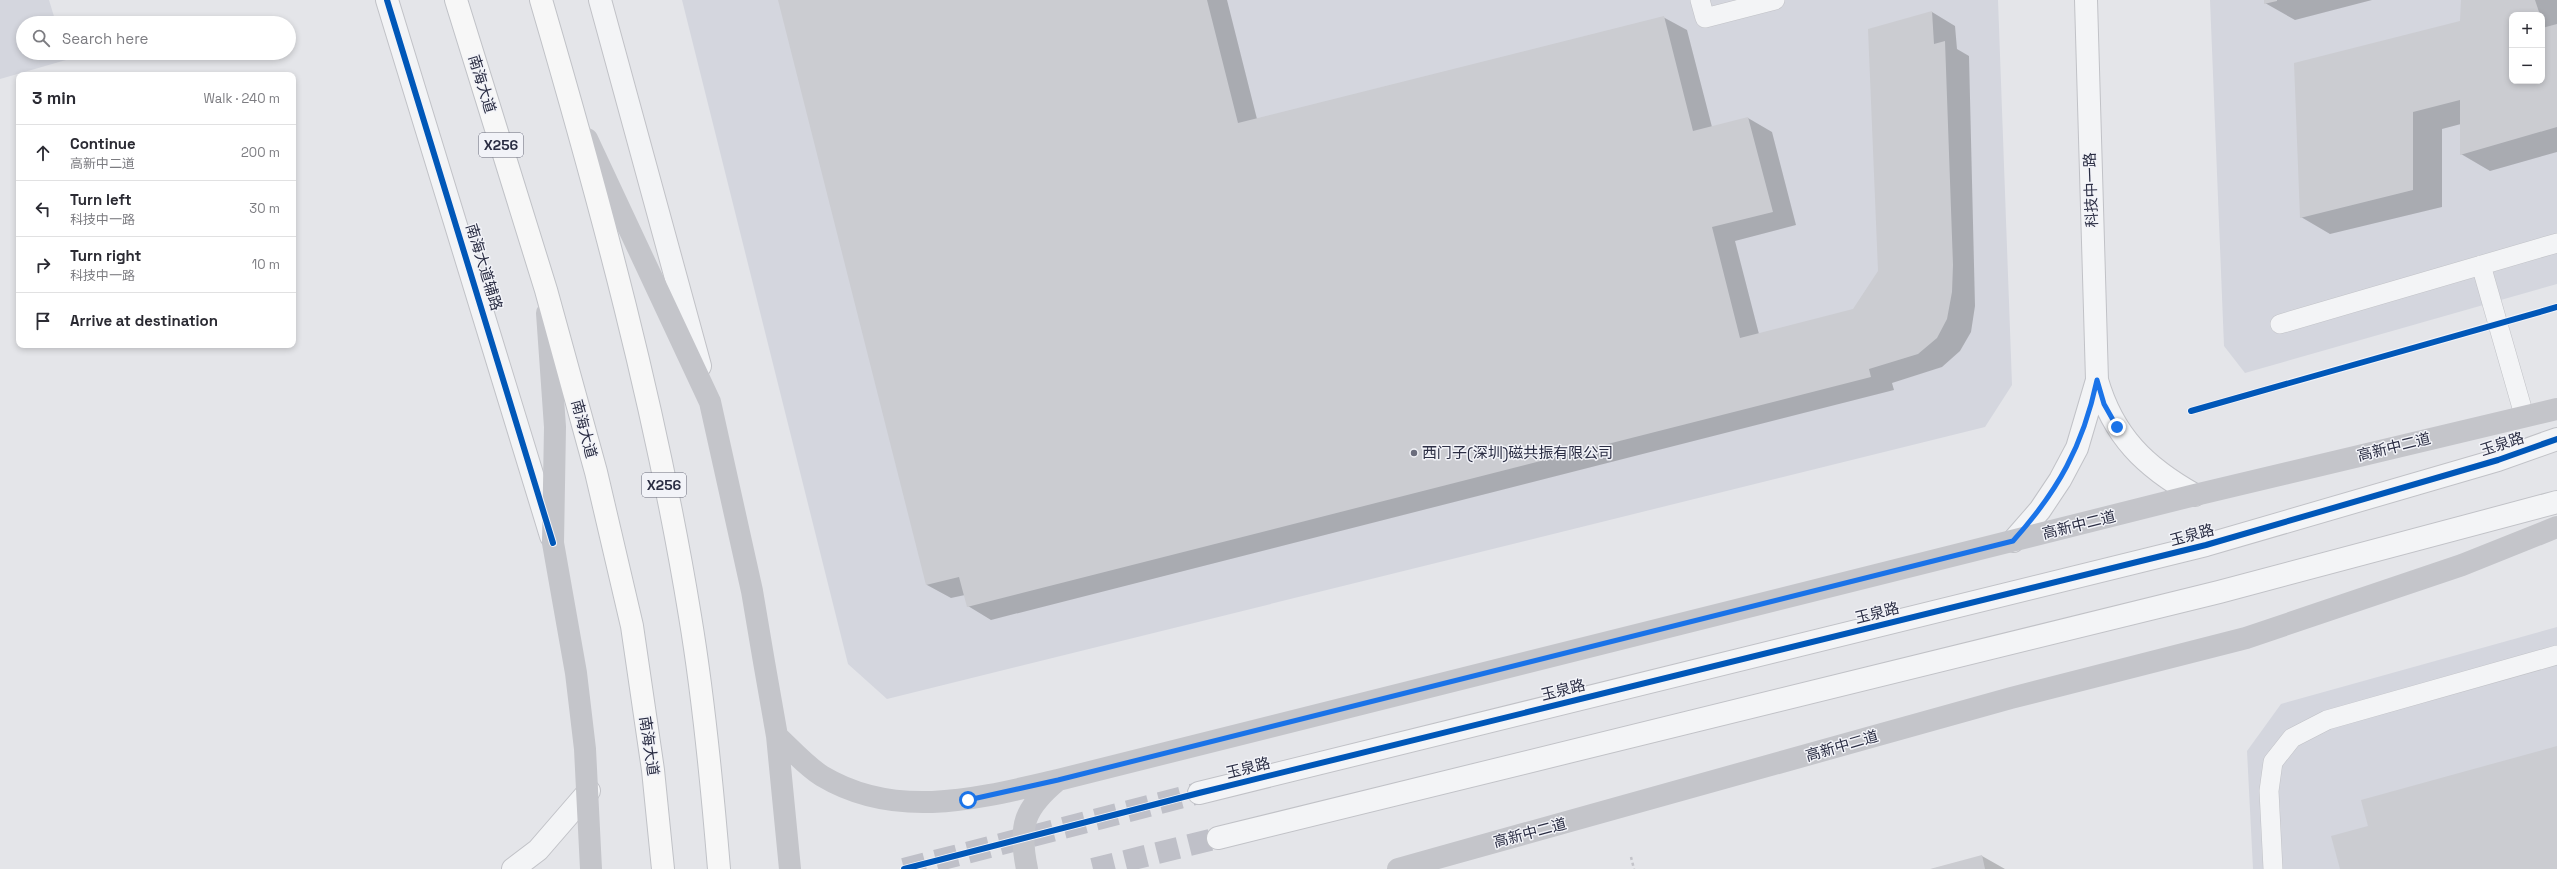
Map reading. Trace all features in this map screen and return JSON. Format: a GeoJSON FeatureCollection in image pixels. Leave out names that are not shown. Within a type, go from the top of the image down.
{"type":"FeatureCollection","features":[{"type":"Feature","properties":{"kind":"main road","name":"南海大道"},"geometry":{"type":"LineString","coordinates":[[456,0],[546,290],[596,472],[632,626],[653,770],[663,869]]}},
{"type":"Feature","properties":{"kind":"main road","name":"X256"},"geometry":{"type":"LineString","coordinates":[[540,0],[572,107],[622,296],[658,452],[685,592],[709,758],[719,869]]}},
{"type":"Feature","properties":{"kind":"main road"},"geometry":{"type":"LineString","coordinates":[[572,107],[710,402],[752,591],[777,736],[790,869]]}},
{"type":"Feature","properties":{"kind":"main road"},"geometry":{"type":"LineString","coordinates":[[546,290],[555,427],[553,543],[576,673],[588,791],[591,869]]}},
{"type":"Feature","properties":{"kind":"main road","name":"高新中二道"},"geometry":{"type":"LineString","coordinates":[[777,736],[822,776],[867,796],[912,803],[968,800],[1058,780],[2195,495],[2524,415],[2557,409]]}},
{"type":"Feature","properties":{"kind":"main road","name":"高新中二道"},"geometry":{"type":"LineString","coordinates":[[1398,869],[2012,698],[2246,638],[2462,565],[2557,527]]}},
{"type":"Feature","properties":{"kind":"main road"},"geometry":{"type":"LineString","coordinates":[[1027,869],[1021,843],[1026,816],[1043,793],[1058,780]]}},
{"type":"Feature","properties":{"kind":"street","name":"南海大道辅路"},"geometry":{"type":"LineString","coordinates":[[386,0],[553,543]]}},
{"type":"Feature","properties":{"kind":"street"},"geometry":{"type":"LineString","coordinates":[[600,0],[710,402]]}},
{"type":"Feature","properties":{"kind":"street","name":"科技中一路"},"geometry":{"type":"LineString","coordinates":[[2086,0],[2097,380],[2104,404],[2131,447],[2148,464],[2171,482],[2195,495]]}},
{"type":"Feature","properties":{"kind":"street","name":"科技中一路"},"geometry":{"type":"LineString","coordinates":[[2013,541],[2040,510],[2060,480],[2077,448],[2097,380]]}},
{"type":"Feature","properties":{"kind":"street","name":"玉泉路"},"geometry":{"type":"LineString","coordinates":[[1199,793],[2206,545],[2498,460],[2557,439]]}},
{"type":"Feature","properties":{"kind":"street"},"geometry":{"type":"LineString","coordinates":[[1218,838],[2219,592],[2557,502]]}},
{"type":"Feature","properties":{"kind":"street"},"geometry":{"type":"LineString","coordinates":[[514,869],[538,850],[588,791]]}},
{"type":"Feature","properties":{"kind":"lane"},"geometry":{"type":"LineString","coordinates":[[1700,0],[1705,18],[1775,0]]}},
{"type":"Feature","properties":{"kind":"lane"},"geometry":{"type":"LineString","coordinates":[[2280,324],[2557,244]]}},
{"type":"Feature","properties":{"kind":"lane"},"geometry":{"type":"LineString","coordinates":[[2481,265],[2524,415]]}},
{"type":"Feature","properties":{"kind":"lane"},"geometry":{"type":"LineString","coordinates":[[2273,869],[2269,791],[2273,762],[2292,738],[2327,720],[2557,655]]}},
{"type":"Feature","properties":{"kind":"path"},"geometry":{"type":"LineString","coordinates":[[1631,857],[1634,869]]}},
{"type":"Feature","properties":{"kind":"shaded area"},"geometry":{"type":"Polygon","coordinates":[[[0,0],[49,0],[54,16],[16,16],[16,60],[66,60],[24,72],[16,72],[16,74],[0,79],[0,0]]]}},
{"type":"Feature","properties":{"kind":"shaded area"},"geometry":{"type":"Polygon","coordinates":[[[682,0],[1998,0],[2012,385],[1985,427],[887,699],[848,664],[682,0]]]}},
{"type":"Feature","properties":{"kind":"shaded area"},"geometry":{"type":"Polygon","coordinates":[[[2210,0],[2557,0],[2557,284],[2245,373],[2224,346],[2210,0]]]}},
{"type":"Feature","properties":{"kind":"shaded area"},"geometry":{"type":"Polygon","coordinates":[[[2557,627],[2557,869],[2253,869],[2247,751],[2281,704],[2557,627]]]}},
{"type":"Feature","properties":{"kind":"building"},"geometry":{"type":"Polygon","coordinates":[[[778,0],[1207,0],[1238,123],[1664,16],[1693,131],[1748,117],[1773,212],[1712,227],[1740,338],[1853,309],[1878,271],[1868,29],[1932,11],[1934,44],[1945,41],[1953,265],[1952,292],[1947,319],[1937,338],[1918,354],[1869,369],[1871,377],[967,607],[959,577],[926,585],[778,0]]]}},
{"type":"Feature","properties":{"kind":"building"},"geometry":{"type":"Polygon","coordinates":[[[2264,0],[2277,0],[2277,1],[2264,4],[2264,0]]]}},
{"type":"Feature","properties":{"kind":"building"},"geometry":{"type":"Polygon","coordinates":[[[2461,0],[2535,0],[2539,12],[2509,12],[2509,84],[2545,84],[2545,27],[2557,24],[2557,127],[2460,155],[2460,100],[2413,112],[2413,190],[2300,218],[2294,63],[2460,21],[2461,0]]]}},
{"type":"Feature","properties":{"kind":"building"},"geometry":{"type":"Polygon","coordinates":[[[2557,746],[2557,869],[2340,869],[2331,836],[2368,826],[2361,800],[2557,746]]]}},
{"type":"Feature","properties":{"kind":"building"},"geometry":{"type":"Polygon","coordinates":[[[1982,855],[1985,869],[1930,869],[1982,855]]]}},
{"type":"Feature","properties":{"kind":"tunnel"},"geometry":{"type":"LineString","coordinates":[[904,869],[1199,793]]}},
{"type":"Feature","properties":{"kind":"tunnel"},"geometry":{"type":"LineString","coordinates":[[1093,869],[1218,838]]}},
{"type":"Feature","properties":{"kind":"cycle path"},"geometry":{"type":"LineString","coordinates":[[387,0],[553,543]]}},
{"type":"Feature","properties":{"kind":"cycle path"},"geometry":{"type":"LineString","coordinates":[[2191,411],[2557,307]]}},
{"type":"Feature","properties":{"kind":"cycle path"},"geometry":{"type":"LineString","coordinates":[[904,869],[1199,793],[2206,545],[2498,460],[2557,439]]}},
{"type":"Feature","properties":{"kind":"place","name":"西门子(深圳)磁共振有限公司"},"geometry":{"type":"Point","coordinates":[1414,453]}},
{"type":"Feature","properties":{"kind":"route"},"geometry":{"type":"LineString","coordinates":[[968,800],[1058,780],[2013,541],[2040,510],[2060,480],[2077,448],[2092,403],[2097,380],[2104,404],[2117,427]]}}]}
